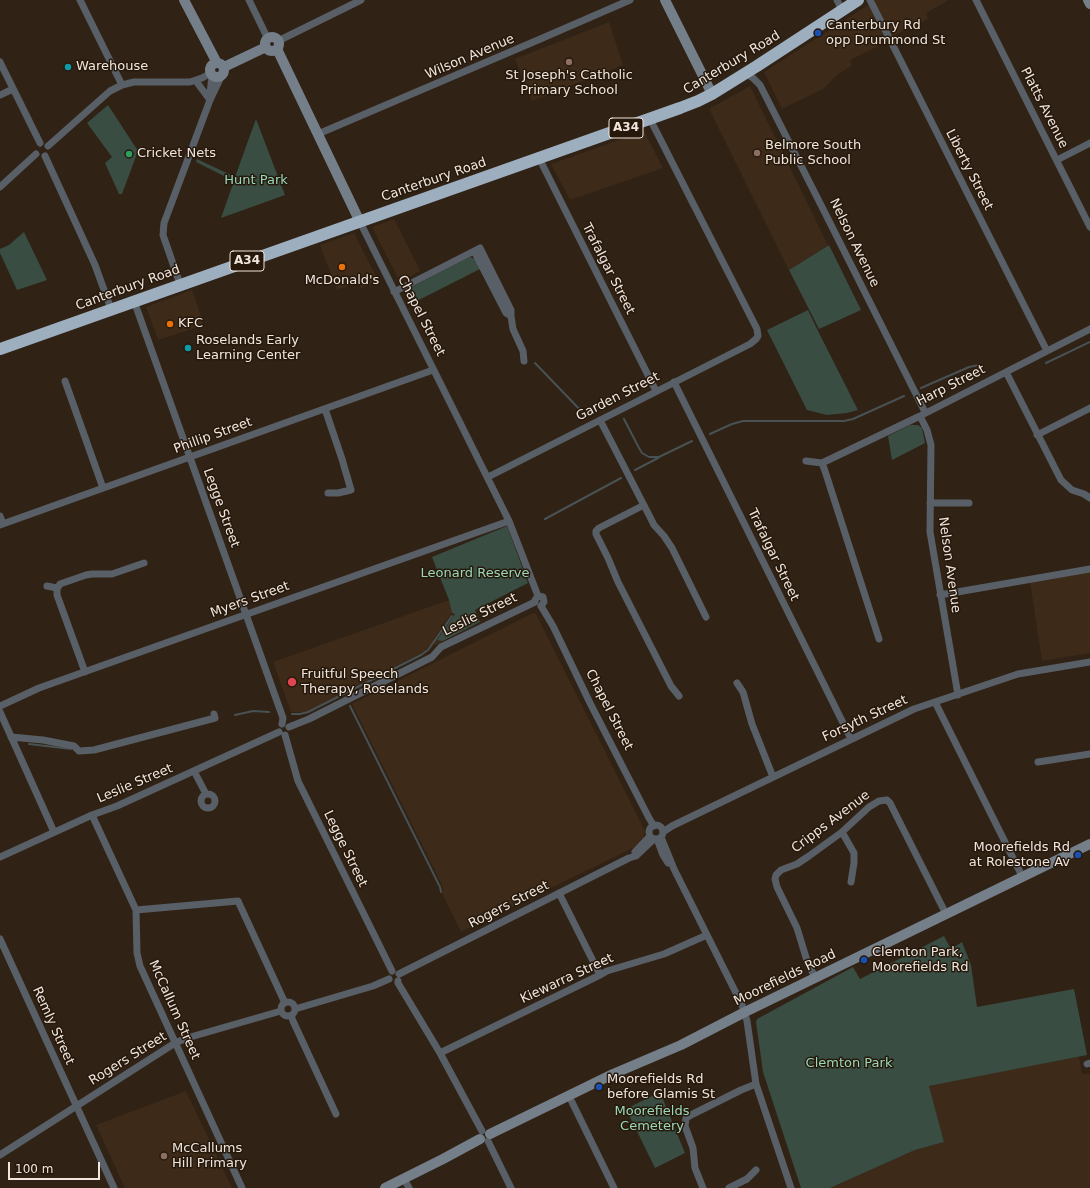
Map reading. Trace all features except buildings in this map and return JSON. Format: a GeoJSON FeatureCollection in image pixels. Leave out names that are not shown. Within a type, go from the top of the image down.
{"type":"FeatureCollection","features":[{"type":"Feature","properties":{"kind":"highway","name":"Canterbury Road"},"geometry":{"type":"LineString","coordinates":[[0,349],[692,104],[712,94],[757,66],[840,5],[858,0]]}},
{"type":"Feature","properties":{"kind":"main road"},"geometry":{"type":"LineString","coordinates":[[184,0],[217,71],[267,43],[271,50],[278,45]]}},
{"type":"Feature","properties":{"kind":"main road"},"geometry":{"type":"LineString","coordinates":[[665,0],[712,94]]}},
{"type":"Feature","properties":{"kind":"main road"},"geometry":{"type":"LineString","coordinates":[[1088,0],[1090,4]]}},
{"type":"Feature","properties":{"kind":"main road","name":"Chapel Street"},"geometry":{"type":"LineString","coordinates":[[278,45],[360,222]]}},
{"type":"Feature","properties":{"kind":"main road","name":"Moorefields Road"},"geometry":{"type":"LineString","coordinates":[[385,1188],[485,1136],[613,1074],[681,1045],[744,1012],[1090,844]]}},
{"type":"Feature","properties":{"kind":"street"},"geometry":{"type":"LineString","coordinates":[[80,0],[122,85]]}},
{"type":"Feature","properties":{"kind":"street"},"geometry":{"type":"LineString","coordinates":[[249,0],[267,43]]}},
{"type":"Feature","properties":{"kind":"street"},"geometry":{"type":"LineString","coordinates":[[278,45],[361,0]]}},
{"type":"Feature","properties":{"kind":"street","name":"Wilson Avenue"},"geometry":{"type":"LineString","coordinates":[[318,134],[552,35],[630,0]]}},
{"type":"Feature","properties":{"kind":"street","name":"Liberty Street"},"geometry":{"type":"LineString","coordinates":[[870,0],[1047,351]]}},
{"type":"Feature","properties":{"kind":"street","name":"Platts Avenue"},"geometry":{"type":"LineString","coordinates":[[976,0],[1090,227]]}},
{"type":"Feature","properties":{"kind":"street"},"geometry":{"type":"LineString","coordinates":[[0,62],[48,153],[45,156]]}},
{"type":"Feature","properties":{"kind":"street","name":"Nelson Avenue"},"geometry":{"type":"LineString","coordinates":[[757,66],[760,86]]}},
{"type":"Feature","properties":{"kind":"street"},"geometry":{"type":"LineString","coordinates":[[0,187],[36,154],[36,147],[44,145],[110,91],[122,85],[134,82],[184,82],[196,80],[217,71]]}},
{"type":"Feature","properties":{"kind":"street"},"geometry":{"type":"LineString","coordinates":[[180,284],[162,229],[210,100],[217,71]]}},
{"type":"Feature","properties":{"kind":"street","name":"Nelson Avenue"},"geometry":{"type":"LineString","coordinates":[[745,73],[753,78],[760,86],[822,205],[922,414],[931,445],[930,532],[958,695]]}},
{"type":"Feature","properties":{"kind":"street"},"geometry":{"type":"LineString","coordinates":[[196,80],[210,100]]}},
{"type":"Feature","properties":{"kind":"street"},"geometry":{"type":"LineString","coordinates":[[0,95],[13,89]]}},
{"type":"Feature","properties":{"kind":"street","name":"Garden Street"},"geometry":{"type":"LineString","coordinates":[[488,477],[750,344],[758,336],[757,328],[650,119]]}},
{"type":"Feature","properties":{"kind":"street"},"geometry":{"type":"LineString","coordinates":[[1056,160],[1090,143]]}},
{"type":"Feature","properties":{"kind":"street"},"geometry":{"type":"LineString","coordinates":[[36,154],[41,157],[45,156]]}},
{"type":"Feature","properties":{"kind":"street"},"geometry":{"type":"LineString","coordinates":[[45,156],[95,265],[111,309]]}},
{"type":"Feature","properties":{"kind":"street","name":"Trafalgar Street"},"geometry":{"type":"LineString","coordinates":[[539,158],[656,391]]}},
{"type":"Feature","properties":{"kind":"street","name":"Chapel Street"},"geometry":{"type":"LineString","coordinates":[[360,222],[509,521],[538,601],[553,626],[590,703],[654,826]]}},
{"type":"Feature","properties":{"kind":"street"},"geometry":{"type":"LineString","coordinates":[[394,292],[477,250],[506,313],[511,316],[512,328],[523,351],[524,361]]}},
{"type":"Feature","properties":{"kind":"street","name":"Legge Street"},"geometry":{"type":"LineString","coordinates":[[134,301],[286,726]]}},
{"type":"Feature","properties":{"kind":"street","name":"Harp Street"},"geometry":{"type":"LineString","coordinates":[[822,463],[1090,329]]}},
{"type":"Feature","properties":{"kind":"street","name":"Phillip Street"},"geometry":{"type":"LineString","coordinates":[[1,524],[433,370]]}},
{"type":"Feature","properties":{"kind":"street"},"geometry":{"type":"LineString","coordinates":[[1006,372],[1061,480],[1072,490],[1084,494],[1090,498]]}},
{"type":"Feature","properties":{"kind":"street"},"geometry":{"type":"LineString","coordinates":[[65,381],[103,488]]}},
{"type":"Feature","properties":{"kind":"street","name":"Trafalgar Street"},"geometry":{"type":"LineString","coordinates":[[674,382],[851,739]]}},
{"type":"Feature","properties":{"kind":"street"},"geometry":{"type":"LineString","coordinates":[[1037,435],[1090,408]]}},
{"type":"Feature","properties":{"kind":"street"},"geometry":{"type":"LineString","coordinates":[[325,409],[351,490],[338,493],[328,493]]}},
{"type":"Feature","properties":{"kind":"street"},"geometry":{"type":"LineString","coordinates":[[600,420],[654,525],[672,548],[706,617]]}},
{"type":"Feature","properties":{"kind":"street"},"geometry":{"type":"LineString","coordinates":[[806,461],[822,463],[879,639]]}},
{"type":"Feature","properties":{"kind":"street"},"geometry":{"type":"LineString","coordinates":[[930,503],[970,503]]}},
{"type":"Feature","properties":{"kind":"street"},"geometry":{"type":"LineString","coordinates":[[644,505],[597,529],[596,534],[618,582],[671,686],[679,696]]}},
{"type":"Feature","properties":{"kind":"street"},"geometry":{"type":"LineString","coordinates":[[0,516],[1,524]]}},
{"type":"Feature","properties":{"kind":"street","name":"Myers Street"},"geometry":{"type":"LineString","coordinates":[[0,706],[39,688],[509,521]]}},
{"type":"Feature","properties":{"kind":"street"},"geometry":{"type":"LineString","coordinates":[[85,672],[57,594],[58,588],[63,583],[86,575],[112,574],[144,563]]}},
{"type":"Feature","properties":{"kind":"street"},"geometry":{"type":"LineString","coordinates":[[940,595],[1090,569]]}},
{"type":"Feature","properties":{"kind":"street"},"geometry":{"type":"LineString","coordinates":[[47,586],[58,588]]}},
{"type":"Feature","properties":{"kind":"street","name":"Leslie Street"},"geometry":{"type":"LineString","coordinates":[[286,726],[309,719],[432,657],[441,647],[538,601]]}},
{"type":"Feature","properties":{"kind":"street","name":"Forsyth Street"},"geometry":{"type":"LineString","coordinates":[[657,837],[672,826],[914,708],[958,695],[1018,674],[1090,662]]}},
{"type":"Feature","properties":{"kind":"street"},"geometry":{"type":"LineString","coordinates":[[737,683],[743,692],[752,724],[773,777]]}},
{"type":"Feature","properties":{"kind":"street"},"geometry":{"type":"LineString","coordinates":[[935,702],[1022,876]]}},
{"type":"Feature","properties":{"kind":"street"},"geometry":{"type":"LineString","coordinates":[[0,712],[54,832]]}},
{"type":"Feature","properties":{"kind":"street"},"geometry":{"type":"LineString","coordinates":[[11,737],[43,740],[74,746],[79,751],[94,750],[215,718],[214,714]]}},
{"type":"Feature","properties":{"kind":"street"},"geometry":{"type":"LineString","coordinates":[[282,734],[289,731],[286,726]]}},
{"type":"Feature","properties":{"kind":"street","name":"Legge Street"},"geometry":{"type":"LineString","coordinates":[[282,734],[298,781],[396,975],[398,983],[440,1053],[511,1188]]}},
{"type":"Feature","properties":{"kind":"street","name":"Leslie Street"},"geometry":{"type":"LineString","coordinates":[[0,857],[92,815],[117,806],[194,771],[282,734]]}},
{"type":"Feature","properties":{"kind":"street"},"geometry":{"type":"LineString","coordinates":[[1038,762],[1090,754]]}},
{"type":"Feature","properties":{"kind":"street"},"geometry":{"type":"LineString","coordinates":[[194,771],[206,794]]}},
{"type":"Feature","properties":{"kind":"street","name":"Cripps Avenue"},"geometry":{"type":"LineString","coordinates":[[816,977],[808,964],[797,928],[777,887],[775,879],[776,875],[781,870],[803,860],[842,832],[874,803],[882,800],[888,801],[946,914]]}},
{"type":"Feature","properties":{"kind":"street","name":"McCallum Street"},"geometry":{"type":"LineString","coordinates":[[92,815],[136,910],[137,953],[140,966],[242,1188]]}},
{"type":"Feature","properties":{"kind":"street"},"geometry":{"type":"LineString","coordinates":[[664,855],[657,837],[660,827],[654,826],[650,830],[657,837],[674,869],[741,1003],[747,1021],[756,1084],[792,1188]]}},
{"type":"Feature","properties":{"kind":"street"},"geometry":{"type":"LineString","coordinates":[[842,832],[854,853],[851,882]]}},
{"type":"Feature","properties":{"kind":"street","name":"Rogers Street"},"geometry":{"type":"LineString","coordinates":[[396,975],[629,858],[657,837]]}},
{"type":"Feature","properties":{"kind":"street","name":"Rogers Street"},"geometry":{"type":"LineString","coordinates":[[629,858],[636,856],[657,837]]}},
{"type":"Feature","properties":{"kind":"street"},"geometry":{"type":"LineString","coordinates":[[643,850],[654,847],[659,849],[674,869]]}},
{"type":"Feature","properties":{"kind":"street"},"geometry":{"type":"LineString","coordinates":[[560,893],[600,975]]}},
{"type":"Feature","properties":{"kind":"street"},"geometry":{"type":"LineString","coordinates":[[136,910],[238,902],[285,1003]]}},
{"type":"Feature","properties":{"kind":"street","name":"Kiewarra Street"},"geometry":{"type":"LineString","coordinates":[[440,1053],[607,971],[664,954],[707,935]]}},
{"type":"Feature","properties":{"kind":"street","name":"Remly Street"},"geometry":{"type":"LineString","coordinates":[[0,939],[114,1188]]}},
{"type":"Feature","properties":{"kind":"street"},"geometry":{"type":"LineString","coordinates":[[336,1114],[294,1024],[293,1012],[292,1003],[285,1003],[281,1007],[281,1011],[285,1015],[293,1012],[372,986],[389,979],[389,974],[396,975]]}},
{"type":"Feature","properties":{"kind":"street","name":"Rogers Street"},"geometry":{"type":"LineString","coordinates":[[0,1155],[175,1043],[187,1038],[281,1011]]}},
{"type":"Feature","properties":{"kind":"street"},"geometry":{"type":"LineString","coordinates":[[703,1188],[694,1168],[693,1148],[684,1126],[686,1118],[756,1084]]}},
{"type":"Feature","properties":{"kind":"street"},"geometry":{"type":"LineString","coordinates":[[569,1096],[614,1188]]}},
{"type":"Feature","properties":{"kind":"street"},"geometry":{"type":"LineString","coordinates":[[730,1188],[746,1179],[756,1170]]}},
{"type":"Feature","properties":{"kind":"street"},"geometry":{"type":"LineString","coordinates":[[404,1178],[409,1188]]}},
{"type":"Feature","properties":{"kind":"shaded area"},"geometry":{"type":"Polygon","coordinates":[[[876,0],[949,0],[926,13],[928,19],[850,60],[852,66],[838,74],[823,89],[782,109],[764,72],[876,0]]]}},
{"type":"Feature","properties":{"kind":"shaded area","name":"St Joseph's Catholic Primary School"},"geometry":{"type":"Polygon","coordinates":[[[609,22],[623,65],[532,101],[515,59],[609,22]]]}},
{"type":"Feature","properties":{"kind":"shaded area","name":"Belmore South Public School"},"geometry":{"type":"Polygon","coordinates":[[[750,86],[828,245],[789,270],[709,109],[750,86]]]}},
{"type":"Feature","properties":{"kind":"shaded area"},"geometry":{"type":"Polygon","coordinates":[[[644,131],[663,168],[570,200],[551,164],[644,131]]]}},
{"type":"Feature","properties":{"kind":"shaded area"},"geometry":{"type":"Polygon","coordinates":[[[394,219],[420,271],[400,282],[372,227],[394,219]]]}},
{"type":"Feature","properties":{"kind":"shaded area"},"geometry":{"type":"Polygon","coordinates":[[[354,233],[379,282],[361,288],[358,282],[337,290],[320,245],[354,233]]]}},
{"type":"Feature","properties":{"kind":"shaded area"},"geometry":{"type":"Polygon","coordinates":[[[192,290],[204,325],[158,340],[146,307],[192,290]]]}},
{"type":"Feature","properties":{"kind":"shaded area"},"geometry":{"type":"Polygon","coordinates":[[[1090,572],[1090,653],[1042,661],[1030,582],[1090,572]]]}},
{"type":"Feature","properties":{"kind":"shaded area"},"geometry":{"type":"Polygon","coordinates":[[[449,600],[452,613],[434,639],[443,641],[436,645],[431,644],[425,651],[307,712],[291,712],[273,662],[449,600]]]}},
{"type":"Feature","properties":{"kind":"shaded area"},"geometry":{"type":"Polygon","coordinates":[[[533,613],[536,614],[645,831],[643,837],[635,847],[461,932],[442,893],[443,887],[352,704],[533,613]]]}},
{"type":"Feature","properties":{"kind":"shaded area"},"geometry":{"type":"Polygon","coordinates":[[[1079,1056],[1082,1074],[1090,1073],[1090,1188],[830,1188],[915,1150],[944,1142],[929,1086],[1079,1056]]]}},
{"type":"Feature","properties":{"kind":"shaded area","name":"McCallums Hill Primary"},"geometry":{"type":"Polygon","coordinates":[[[186,1091],[232,1188],[125,1188],[96,1125],[186,1091]]]}},
{"type":"Feature","properties":{"kind":"green space"},"geometry":{"type":"Polygon","coordinates":[[[108,105],[138,151],[122,194],[119,194],[105,163],[112,157],[87,123],[108,105]]]}},
{"type":"Feature","properties":{"kind":"green space","name":"Hunt Park"},"geometry":{"type":"Polygon","coordinates":[[[256,119],[285,195],[221,218],[234,181],[196,162],[197,159],[235,177],[256,119]]]}},
{"type":"Feature","properties":{"kind":"green space"},"geometry":{"type":"Polygon","coordinates":[[[24,232],[47,280],[17,290],[0,253],[0,249],[9,245],[24,232]]]}},
{"type":"Feature","properties":{"kind":"green space"},"geometry":{"type":"Polygon","coordinates":[[[829,245],[861,310],[819,329],[789,270],[829,245]]]}},
{"type":"Feature","properties":{"kind":"green space"},"geometry":{"type":"Polygon","coordinates":[[[470,257],[475,259],[480,269],[411,304],[404,291],[470,257]]]}},
{"type":"Feature","properties":{"kind":"green space"},"geometry":{"type":"Polygon","coordinates":[[[808,310],[858,410],[847,413],[827,415],[807,410],[767,330],[808,310]]]}},
{"type":"Feature","properties":{"kind":"green space"},"geometry":{"type":"Polygon","coordinates":[[[910,425],[918,425],[922,428],[925,443],[892,460],[888,436],[910,425]]]}},
{"type":"Feature","properties":{"kind":"green space","name":"Leonard Reserve"},"geometry":{"type":"Polygon","coordinates":[[[507,526],[528,583],[475,610],[480,622],[443,641],[437,640],[455,614],[452,613],[449,600],[432,557],[507,526]]]}},
{"type":"Feature","properties":{"kind":"green space","name":"Clemton Park"},"geometry":{"type":"Polygon","coordinates":[[[944,936],[951,949],[962,942],[971,965],[977,1007],[1074,989],[1087,1055],[929,1086],[944,1142],[915,1150],[830,1188],[801,1188],[763,1072],[756,1022],[757,1019],[853,967],[860,979],[944,936]]]}},
{"type":"Feature","properties":{"kind":"green space","name":"Moorefields Cemetery"},"geometry":{"type":"Polygon","coordinates":[[[660,1092],[685,1153],[655,1168],[626,1109],[660,1092]]]}},
{"type":"Feature","properties":{"kind":"waterway"},"geometry":{"type":"LineString","coordinates":[[1046,363],[1090,342]]}},
{"type":"Feature","properties":{"kind":"waterway"},"geometry":{"type":"LineString","coordinates":[[535,363],[586,416]]}},
{"type":"Feature","properties":{"kind":"waterway"},"geometry":{"type":"LineString","coordinates":[[921,388],[969,367],[979,365]]}},
{"type":"Feature","properties":{"kind":"waterway"},"geometry":{"type":"LineString","coordinates":[[710,434],[732,424],[743,421],[844,421],[853,419],[904,396]]}},
{"type":"Feature","properties":{"kind":"waterway"},"geometry":{"type":"LineString","coordinates":[[624,419],[642,453],[649,457],[659,457],[692,441]]}},
{"type":"Feature","properties":{"kind":"waterway"},"geometry":{"type":"LineString","coordinates":[[635,470],[658,458]]}},
{"type":"Feature","properties":{"kind":"waterway"},"geometry":{"type":"LineString","coordinates":[[545,519],[621,478]]}},
{"type":"Feature","properties":{"kind":"waterway"},"geometry":{"type":"LineString","coordinates":[[292,714],[308,712],[421,655],[428,650],[452,616]]}},
{"type":"Feature","properties":{"kind":"waterway"},"geometry":{"type":"LineString","coordinates":[[350,706],[440,887],[441,892]]}},
{"type":"Feature","properties":{"kind":"waterway"},"geometry":{"type":"LineString","coordinates":[[235,715],[253,711],[269,712]]}},
{"type":"Feature","properties":{"kind":"waterway"},"geometry":{"type":"LineString","coordinates":[[29,744],[71,749]]}},
{"type":"Feature","properties":{"kind":"place","name":"Canterbury Rd opp Drummond St"},"geometry":{"type":"Point","coordinates":[818,33]}},
{"type":"Feature","properties":{"kind":"place","name":"St Joseph's Catholic Primary School"},"geometry":{"type":"Point","coordinates":[569,62]}},
{"type":"Feature","properties":{"kind":"place","name":"Warehouse"},"geometry":{"type":"Point","coordinates":[68,67]}},
{"type":"Feature","properties":{"kind":"place","name":"Belmore South Public School"},"geometry":{"type":"Point","coordinates":[757,153]}},
{"type":"Feature","properties":{"kind":"place","name":"Cricket Nets"},"geometry":{"type":"Point","coordinates":[129,154]}},
{"type":"Feature","properties":{"kind":"place","name":"McDonald's"},"geometry":{"type":"Point","coordinates":[342,267]}},
{"type":"Feature","properties":{"kind":"place","name":"KFC"},"geometry":{"type":"Point","coordinates":[170,324]}},
{"type":"Feature","properties":{"kind":"place","name":"Roselands Early Learning Center"},"geometry":{"type":"Point","coordinates":[188,348]}},
{"type":"Feature","properties":{"kind":"place","name":"Fruitful Speech Therapy, Roselands"},"geometry":{"type":"Point","coordinates":[292,682]}},
{"type":"Feature","properties":{"kind":"place","name":"Moorefields Rd at Rolestone Av"},"geometry":{"type":"Point","coordinates":[1078,855]}},
{"type":"Feature","properties":{"kind":"place","name":"Clemton Park, Moorefields Rd"},"geometry":{"type":"Point","coordinates":[864,960]}},
{"type":"Feature","properties":{"kind":"place","name":"Moorefields Rd before Glamis St"},"geometry":{"type":"Point","coordinates":[599,1087]}},
{"type":"Feature","properties":{"kind":"place","name":"McCallums Hill Primary"},"geometry":{"type":"Point","coordinates":[164,1156]}}]}
